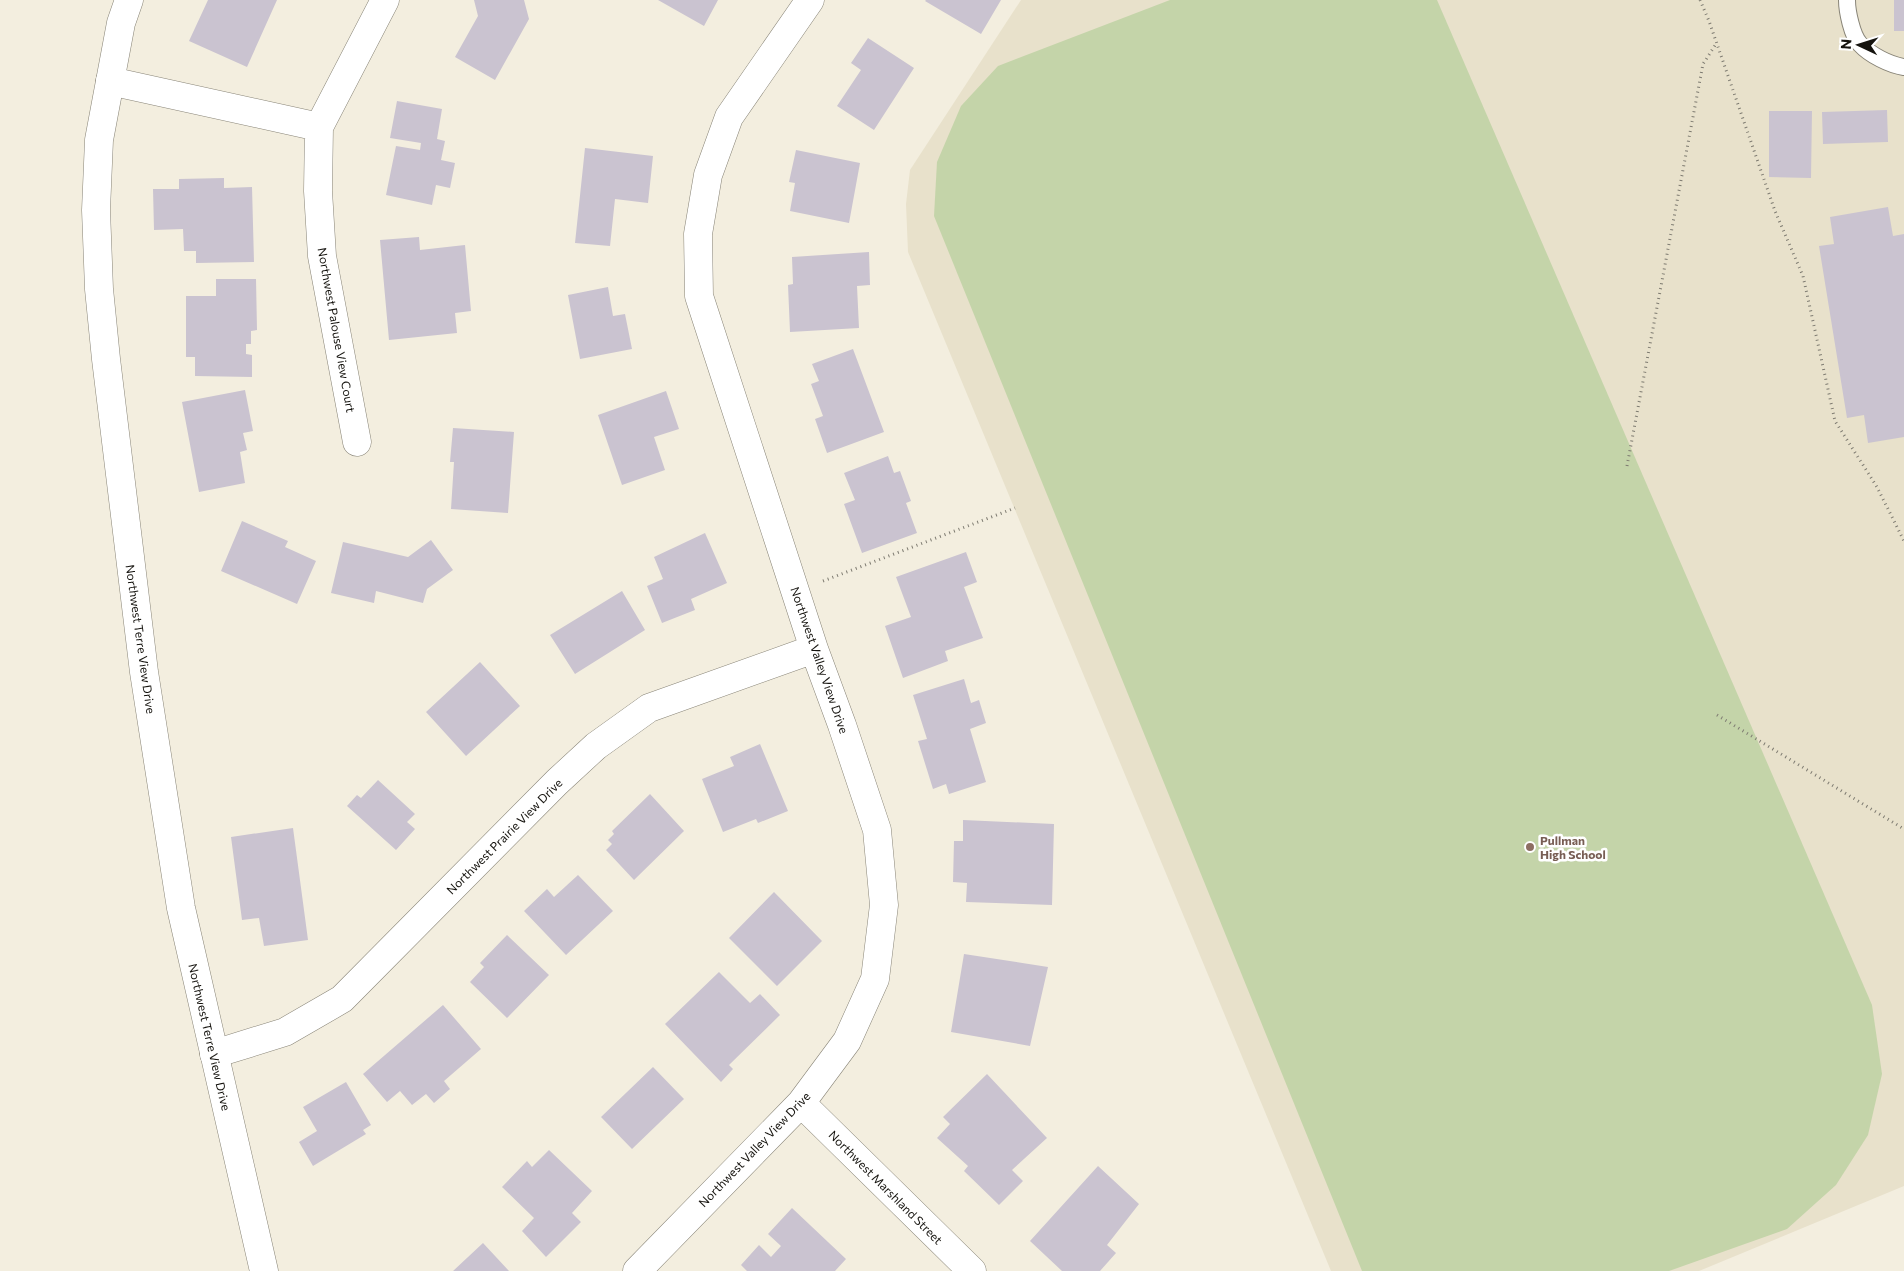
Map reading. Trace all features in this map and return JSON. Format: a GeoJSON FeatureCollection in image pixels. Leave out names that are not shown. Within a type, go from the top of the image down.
{"type":"FeatureCollection","features":[{"type":"Feature","properties":{"kind":"street","name":"Northwest Terre View Drive"},"geometry":{"type":"LineString","coordinates":[[129,0],[121,23],[99,140],[96,210],[99,290],[106,359],[144,672],[181,908],[264,1271]]}},
{"type":"Feature","properties":{"kind":"street","name":"Northwest Palouse View Court"},"geometry":{"type":"LineString","coordinates":[[357,442],[322,256],[318,191],[319,127],[385,0]]}},
{"type":"Feature","properties":{"kind":"street","name":"Northwest Valley View Drive"},"geometry":{"type":"LineString","coordinates":[[636,1271],[801,1103],[847,1041],[874,979],[884,905],[877,830],[814,649],[700,296],[698,234],[708,175],[729,117],[810,0]]}},
{"type":"Feature","properties":{"kind":"street"},"geometry":{"type":"LineString","coordinates":[[110,81],[319,127]]}},
{"type":"Feature","properties":{"kind":"street","name":"Northwest Prairie View Drive"},"geometry":{"type":"LineString","coordinates":[[214,1054],[285,1032],[342,999],[557,782],[596,746],[649,708],[814,649]]}},
{"type":"Feature","properties":{"kind":"street","name":"Northwest Marshland Street"},"geometry":{"type":"LineString","coordinates":[[801,1103],[972,1271]]}},
{"type":"Feature","properties":{"kind":"lane"},"geometry":{"type":"LineString","coordinates":[[1847,0],[1847,12],[1859,44],[1890,65],[1904,67]]}},
{"type":"Feature","properties":{"kind":"path"},"geometry":{"type":"LineString","coordinates":[[1700,0],[1775,211],[1803,276],[1834,421],[1877,487],[1904,541]]}},
{"type":"Feature","properties":{"kind":"path"},"geometry":{"type":"LineString","coordinates":[[1627,466],[1703,64],[1717,44]]}},
{"type":"Feature","properties":{"kind":"path"},"geometry":{"type":"LineString","coordinates":[[796,591],[1015,508]]}},
{"type":"Feature","properties":{"kind":"path"},"geometry":{"type":"LineString","coordinates":[[1717,715],[1904,829]]}},
{"type":"Feature","properties":{"kind":"shaded area","name":"Pullman High School"},"geometry":{"type":"Polygon","coordinates":[[[1021,0],[1904,0],[1904,1186],[1699,1271],[1331,1271],[908,252],[906,204],[910,170],[1021,0]]]}},
{"type":"Feature","properties":{"kind":"green space","name":"Pullman High School"},"geometry":{"type":"Polygon","coordinates":[[[1170,0],[1437,0],[1872,1005],[1882,1074],[1868,1135],[1836,1185],[1787,1229],[1669,1271],[1362,1271],[934,216],[937,162],[961,106],[998,66],[1170,0]]]}},
{"type":"Feature","properties":{"kind":"building"},"geometry":{"type":"Polygon","coordinates":[[[208,0],[277,0],[247,67],[189,41],[208,0]]]}},
{"type":"Feature","properties":{"kind":"building"},"geometry":{"type":"Polygon","coordinates":[[[474,0],[524,0],[529,19],[495,80],[455,57],[478,16],[474,0]]]}},
{"type":"Feature","properties":{"kind":"building"},"geometry":{"type":"Polygon","coordinates":[[[658,0],[718,0],[704,26],[658,0]]]}},
{"type":"Feature","properties":{"kind":"building"},"geometry":{"type":"Polygon","coordinates":[[[926,0],[1001,0],[981,34],[926,0]]]}},
{"type":"Feature","properties":{"kind":"building"},"geometry":{"type":"Polygon","coordinates":[[[1894,0],[1904,0],[1904,31],[1894,31],[1894,0]]]}},
{"type":"Feature","properties":{"kind":"building"},"geometry":{"type":"Polygon","coordinates":[[[868,38],[914,68],[874,130],[837,106],[861,70],[851,63],[868,38]]]}},
{"type":"Feature","properties":{"kind":"building"},"geometry":{"type":"Polygon","coordinates":[[[397,101],[442,109],[437,139],[445,141],[441,160],[455,163],[450,188],[436,185],[432,205],[386,195],[396,146],[420,150],[421,143],[390,138],[397,101]]]}},
{"type":"Feature","properties":{"kind":"building"},"geometry":{"type":"Polygon","coordinates":[[[1887,110],[1888,142],[1823,144],[1822,112],[1887,110]]]}},
{"type":"Feature","properties":{"kind":"building"},"geometry":{"type":"Polygon","coordinates":[[[1769,111],[1812,111],[1811,178],[1769,177],[1769,111]]]}},
{"type":"Feature","properties":{"kind":"building"},"geometry":{"type":"Polygon","coordinates":[[[585,148],[653,156],[648,203],[615,199],[610,246],[575,243],[585,148]]]}},
{"type":"Feature","properties":{"kind":"building"},"geometry":{"type":"Polygon","coordinates":[[[796,150],[860,163],[849,223],[790,211],[795,183],[789,182],[796,150]]]}},
{"type":"Feature","properties":{"kind":"building"},"geometry":{"type":"Polygon","coordinates":[[[224,178],[224,188],[252,187],[254,262],[196,263],[196,251],[184,251],[183,229],[154,230],[153,189],[179,189],[179,179],[224,178]]]}},
{"type":"Feature","properties":{"kind":"building"},"geometry":{"type":"Polygon","coordinates":[[[1888,207],[1893,236],[1904,234],[1904,437],[1868,443],[1864,415],[1847,418],[1819,246],[1834,244],[1830,217],[1888,207]]]}},
{"type":"Feature","properties":{"kind":"building"},"geometry":{"type":"Polygon","coordinates":[[[419,237],[420,250],[465,245],[471,311],[455,313],[457,333],[389,340],[380,240],[419,237]]]}},
{"type":"Feature","properties":{"kind":"building"},"geometry":{"type":"Polygon","coordinates":[[[869,252],[870,285],[857,286],[859,328],[790,332],[788,285],[793,284],[792,257],[869,252]]]}},
{"type":"Feature","properties":{"kind":"building"},"geometry":{"type":"Polygon","coordinates":[[[216,279],[256,279],[257,330],[251,331],[251,344],[246,344],[246,354],[252,355],[252,377],[195,376],[195,357],[186,357],[186,296],[216,296],[216,279]]]}},
{"type":"Feature","properties":{"kind":"building"},"geometry":{"type":"Polygon","coordinates":[[[608,287],[613,316],[625,314],[632,349],[580,359],[568,295],[608,287]]]}},
{"type":"Feature","properties":{"kind":"building"},"geometry":{"type":"Polygon","coordinates":[[[853,349],[884,432],[827,453],[815,419],[823,416],[811,384],[819,381],[812,364],[853,349]]]}},
{"type":"Feature","properties":{"kind":"building"},"geometry":{"type":"Polygon","coordinates":[[[245,390],[253,431],[243,433],[247,450],[240,452],[245,483],[199,492],[182,402],[245,390]]]}},
{"type":"Feature","properties":{"kind":"building"},"geometry":{"type":"Polygon","coordinates":[[[666,391],[679,429],[654,437],[665,470],[622,485],[598,415],[666,391]]]}},
{"type":"Feature","properties":{"kind":"building"},"geometry":{"type":"Polygon","coordinates":[[[453,428],[514,432],[508,513],[451,509],[454,462],[450,462],[453,428]]]}},
{"type":"Feature","properties":{"kind":"building"},"geometry":{"type":"Polygon","coordinates":[[[888,456],[894,473],[900,471],[911,501],[906,503],[917,533],[862,553],[844,504],[855,500],[844,473],[888,456]]]}},
{"type":"Feature","properties":{"kind":"building"},"geometry":{"type":"Polygon","coordinates":[[[242,521],[288,541],[285,547],[316,561],[297,604],[221,571],[242,521]]]}},
{"type":"Feature","properties":{"kind":"building"},"geometry":{"type":"Polygon","coordinates":[[[705,533],[727,583],[691,599],[695,610],[662,623],[647,586],[663,579],[654,557],[705,533]]]}},
{"type":"Feature","properties":{"kind":"building"},"geometry":{"type":"Polygon","coordinates":[[[431,540],[453,570],[427,589],[423,603],[376,591],[374,603],[331,593],[343,542],[408,557],[431,540]]]}},
{"type":"Feature","properties":{"kind":"building"},"geometry":{"type":"Polygon","coordinates":[[[966,552],[977,582],[964,587],[983,638],[945,651],[948,661],[903,678],[885,626],[911,617],[896,577],[966,552]]]}},
{"type":"Feature","properties":{"kind":"building"},"geometry":{"type":"Polygon","coordinates":[[[622,591],[645,630],[575,674],[550,635],[622,591]]]}},
{"type":"Feature","properties":{"kind":"building"},"geometry":{"type":"Polygon","coordinates":[[[480,662],[520,706],[466,756],[426,712],[480,662]]]}},
{"type":"Feature","properties":{"kind":"building"},"geometry":{"type":"Polygon","coordinates":[[[964,679],[971,703],[979,700],[986,723],[970,729],[986,782],[949,794],[946,784],[933,789],[918,741],[927,739],[913,695],[964,679]]]}},
{"type":"Feature","properties":{"kind":"building"},"geometry":{"type":"Polygon","coordinates":[[[760,744],[788,811],[758,823],[756,819],[723,832],[702,779],[734,766],[730,757],[760,744]]]}},
{"type":"Feature","properties":{"kind":"building"},"geometry":{"type":"Polygon","coordinates":[[[378,780],[415,814],[407,822],[415,829],[396,850],[347,806],[357,795],[361,798],[378,780]]]}},
{"type":"Feature","properties":{"kind":"building"},"geometry":{"type":"Polygon","coordinates":[[[650,794],[684,831],[634,880],[606,850],[612,844],[608,840],[614,834],[612,831],[650,794]]]}},
{"type":"Feature","properties":{"kind":"building"},"geometry":{"type":"Polygon","coordinates":[[[963,820],[1054,824],[1052,905],[966,902],[967,883],[953,882],[954,841],[963,841],[963,820]]]}},
{"type":"Feature","properties":{"kind":"building"},"geometry":{"type":"Polygon","coordinates":[[[293,828],[308,940],[264,946],[259,918],[242,920],[231,837],[293,828]]]}},
{"type":"Feature","properties":{"kind":"building"},"geometry":{"type":"Polygon","coordinates":[[[578,875],[613,911],[566,955],[524,911],[547,889],[554,897],[578,875]]]}},
{"type":"Feature","properties":{"kind":"building"},"geometry":{"type":"Polygon","coordinates":[[[774,892],[822,941],[777,986],[729,938],[774,892]]]}},
{"type":"Feature","properties":{"kind":"building"},"geometry":{"type":"Polygon","coordinates":[[[507,935],[549,975],[507,1018],[470,982],[484,967],[480,963],[507,935]]]}},
{"type":"Feature","properties":{"kind":"building"},"geometry":{"type":"Polygon","coordinates":[[[964,954],[1048,967],[1030,1046],[951,1032],[964,954]]]}},
{"type":"Feature","properties":{"kind":"building"},"geometry":{"type":"Polygon","coordinates":[[[719,972],[750,1003],[760,994],[780,1015],[729,1065],[733,1069],[721,1082],[665,1024],[719,972]]]}},
{"type":"Feature","properties":{"kind":"building"},"geometry":{"type":"Polygon","coordinates":[[[443,1005],[481,1049],[444,1081],[450,1089],[434,1103],[426,1094],[412,1105],[400,1091],[387,1102],[363,1074],[443,1005]]]}},
{"type":"Feature","properties":{"kind":"building"},"geometry":{"type":"Polygon","coordinates":[[[653,1067],[684,1099],[632,1149],[601,1117],[653,1067]]]}},
{"type":"Feature","properties":{"kind":"building"},"geometry":{"type":"Polygon","coordinates":[[[987,1074],[1047,1138],[1012,1170],[1023,1181],[999,1205],[964,1171],[968,1166],[937,1138],[950,1124],[943,1117],[987,1074]]]}},
{"type":"Feature","properties":{"kind":"building"},"geometry":{"type":"Polygon","coordinates":[[[346,1082],[371,1125],[363,1130],[366,1134],[313,1166],[299,1142],[317,1131],[303,1107],[346,1082]]]}},
{"type":"Feature","properties":{"kind":"building"},"geometry":{"type":"Polygon","coordinates":[[[549,1150],[592,1191],[572,1213],[581,1222],[546,1257],[522,1231],[534,1218],[502,1187],[527,1161],[532,1167],[549,1150]]]}},
{"type":"Feature","properties":{"kind":"building"},"geometry":{"type":"Polygon","coordinates":[[[1098,1166],[1139,1204],[1107,1245],[1116,1253],[1100,1271],[1062,1271],[1030,1241],[1098,1166]]]}},
{"type":"Feature","properties":{"kind":"building"},"geometry":{"type":"Polygon","coordinates":[[[792,1208],[846,1259],[835,1271],[747,1271],[741,1265],[759,1245],[771,1257],[781,1246],[768,1234],[792,1208]]]}},
{"type":"Feature","properties":{"kind":"building"},"geometry":{"type":"Polygon","coordinates":[[[483,1243],[509,1271],[453,1271],[483,1243]]]}},
{"type":"Feature","properties":{"kind":"place","name":"Pullman High School"},"geometry":{"type":"Point","coordinates":[1530,847]}}]}
